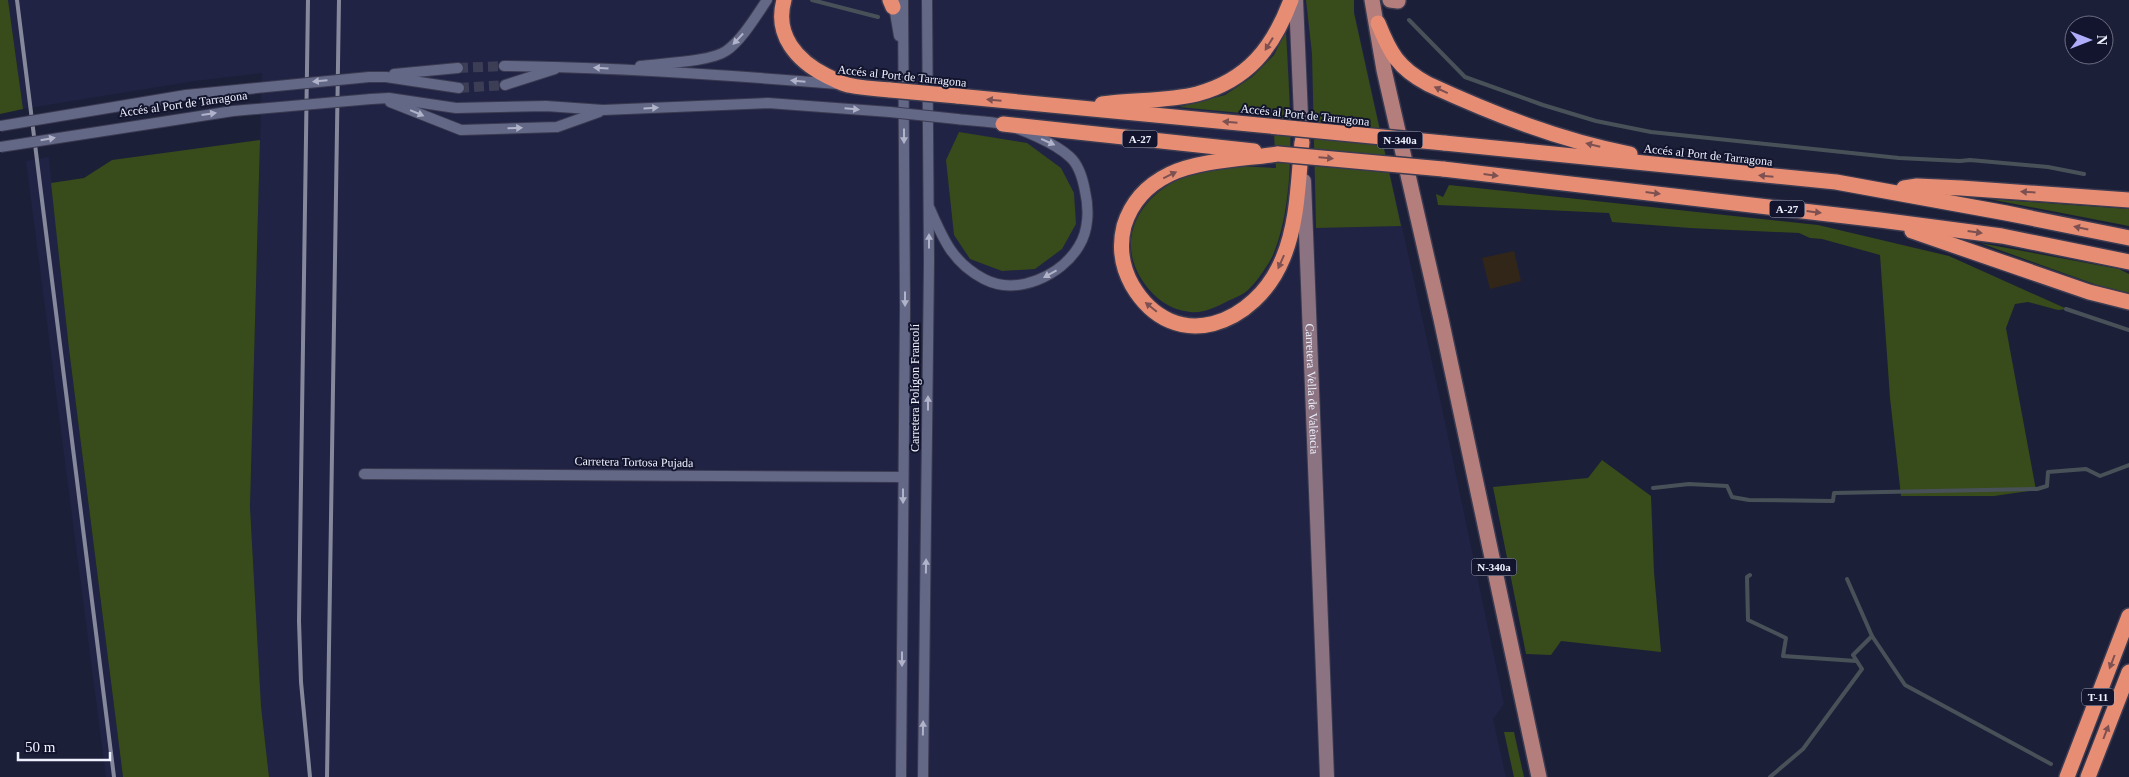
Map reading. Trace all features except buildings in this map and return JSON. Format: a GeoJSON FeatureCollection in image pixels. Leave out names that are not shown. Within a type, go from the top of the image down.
{"type":"FeatureCollection","features":[{"type":"Feature","properties":{"kind":"highway"},"geometry":{"type":"LineString","coordinates":[[784,0],[782,25],[790,48],[805,63],[846,85]]}},
{"type":"Feature","properties":{"kind":"highway"},"geometry":{"type":"LineString","coordinates":[[1078,108],[1131,100],[1182,97],[1198,94],[1219,86],[1255,63],[1267,48],[1280,26],[1291,0]]}},
{"type":"Feature","properties":{"kind":"highway"},"geometry":{"type":"LineString","coordinates":[[1378,23],[1389,50],[1399,64],[1414,77],[1494,114],[1572,140],[1727,172]]}},
{"type":"Feature","properties":{"kind":"highway","name":"Accés al Port de Tarragona"},"geometry":{"type":"LineString","coordinates":[[846,85],[1836,182],[2129,238]]}},
{"type":"Feature","properties":{"kind":"highway","name":"Accés al Port de Tarragona"},"geometry":{"type":"LineString","coordinates":[[1003,124],[1278,154],[1443,169],[1880,220],[2002,236],[2129,262]]}},
{"type":"Feature","properties":{"kind":"highway"},"geometry":{"type":"LineString","coordinates":[[1278,154],[1186,168],[1170,174],[1139,197],[1128,214],[1122,235],[1122,257],[1131,283],[1138,295],[1152,309],[1169,319],[1187,325],[1206,325],[1226,320],[1254,303],[1276,274],[1290,238],[1295,215],[1302,142]]}},
{"type":"Feature","properties":{"kind":"highway"},"geometry":{"type":"LineString","coordinates":[[1883,190],[1917,186],[2129,200]]}},
{"type":"Feature","properties":{"kind":"highway"},"geometry":{"type":"LineString","coordinates":[[1880,220],[2089,292],[2129,302]]}},
{"type":"Feature","properties":{"kind":"highway"},"geometry":{"type":"LineString","coordinates":[[1996,260],[2092,302],[2129,311]]}},
{"type":"Feature","properties":{"kind":"highway","name":"T-11"},"geometry":{"type":"LineString","coordinates":[[2067,777],[2129,616]]}},
{"type":"Feature","properties":{"kind":"highway","name":"T-11"},"geometry":{"type":"LineString","coordinates":[[2088,777],[2129,672]]}},
{"type":"Feature","properties":{"kind":"main road","name":"N-340a"},"geometry":{"type":"LineString","coordinates":[[1372,1],[1378,23],[1384,70],[1441,319],[1539,777]]}},
{"type":"Feature","properties":{"kind":"street"},"geometry":{"type":"LineString","coordinates":[[618,69],[705,59],[726,51],[746,30],[767,0]]}},
{"type":"Feature","properties":{"kind":"street","name":"Carretera Polígon Francolí"},"geometry":{"type":"LineString","coordinates":[[923,777],[927,468],[927,0]]}},
{"type":"Feature","properties":{"kind":"street","name":"Carretera Vella de València"},"geometry":{"type":"LineString","coordinates":[[1296,0],[1312,347],[1327,777]]}},
{"type":"Feature","properties":{"kind":"street","name":"Carretera Polígon Francolí"},"geometry":{"type":"LineString","coordinates":[[895,2],[904,57],[901,777]]}},
{"type":"Feature","properties":{"kind":"street","name":"Accés al Port de Tarragona"},"geometry":{"type":"LineString","coordinates":[[504,66],[563,66],[733,75],[846,85]]}},
{"type":"Feature","properties":{"kind":"street","name":"Accés al Port de Tarragona"},"geometry":{"type":"LineString","coordinates":[[505,85],[563,66]]}},
{"type":"Feature","properties":{"kind":"street","name":"Accés al Port de Tarragona"},"geometry":{"type":"LineString","coordinates":[[0,126],[186,95],[458,68]]}},
{"type":"Feature","properties":{"kind":"street","name":"Accés al Port de Tarragona"},"geometry":{"type":"LineString","coordinates":[[369,77],[386,77],[458,88]]}},
{"type":"Feature","properties":{"kind":"street","name":"Accés al Port de Tarragona"},"geometry":{"type":"LineString","coordinates":[[0,147],[233,111],[390,98],[456,108],[546,106],[603,110],[768,103],[890,112],[1003,124]]}},
{"type":"Feature","properties":{"kind":"street","name":"Accés al Port de Tarragona"},"geometry":{"type":"LineString","coordinates":[[371,99],[386,100],[461,130],[557,127],[603,110]]}},
{"type":"Feature","properties":{"kind":"street"},"geometry":{"type":"LineString","coordinates":[[928,205],[945,244],[972,272],[986,280],[1003,285],[1037,280],[1052,274],[1065,263],[1080,245],[1086,224],[1088,205],[1083,179],[1072,158],[1054,144],[1003,124]]}},
{"type":"Feature","properties":{"kind":"street","name":"Carretera Tortosa Pujada"},"geometry":{"type":"LineString","coordinates":[[364,474],[903,477]]}},
{"type":"Feature","properties":{"kind":"shaded area"},"geometry":{"type":"Polygon","coordinates":[[[8,0],[1352,0],[1441,403],[1504,704],[1493,719],[1506,777],[269,777],[261,706],[250,507],[262,73],[195,81],[23,109],[8,0]]]}},
{"type":"Feature","properties":{"kind":"shaded area"},"geometry":{"type":"Polygon","coordinates":[[[49,157],[69,349],[123,777],[106,777],[26,161],[49,157]]]}},
{"type":"Feature","properties":{"kind":"shaded area"},"geometry":{"type":"Polygon","coordinates":[[[1514,251],[1521,281],[1490,289],[1482,258],[1514,251]]]}},
{"type":"Feature","properties":{"kind":"green space"},"geometry":{"type":"Polygon","coordinates":[[[0,0],[8,0],[23,109],[0,114],[0,0]]]}},
{"type":"Feature","properties":{"kind":"green space"},"geometry":{"type":"Polygon","coordinates":[[[1306,0],[1354,0],[1354,13],[1401,226],[1316,228],[1312,54],[1306,0]]]}},
{"type":"Feature","properties":{"kind":"green space"},"geometry":{"type":"Polygon","coordinates":[[[1286,31],[1290,115],[1289,175],[1281,230],[1273,255],[1255,282],[1241,295],[1204,311],[1190,312],[1176,309],[1164,303],[1153,294],[1135,267],[1131,250],[1132,235],[1136,220],[1145,206],[1156,194],[1170,184],[1208,168],[1233,166],[1276,168],[1273,116],[1179,107],[1225,95],[1252,77],[1274,55],[1286,31]]]}},
{"type":"Feature","properties":{"kind":"green space"},"geometry":{"type":"Polygon","coordinates":[[[959,132],[1027,143],[1061,168],[1074,193],[1076,224],[1062,249],[1035,269],[1002,271],[970,259],[954,235],[946,160],[959,132]]]}},
{"type":"Feature","properties":{"kind":"green space"},"geometry":{"type":"Polygon","coordinates":[[[260,140],[250,507],[261,706],[269,777],[123,777],[69,349],[51,183],[84,178],[112,160],[260,140]]]}},
{"type":"Feature","properties":{"kind":"green space"},"geometry":{"type":"Polygon","coordinates":[[[1449,185],[1818,225],[1949,256],[2067,309],[2058,310],[2028,302],[2015,304],[2006,328],[2036,490],[1994,496],[1901,496],[1890,398],[1880,255],[1822,239],[1810,238],[1799,233],[1612,222],[1609,213],[1438,205],[1436,194],[1443,197],[1449,185]]]}},
{"type":"Feature","properties":{"kind":"green space"},"geometry":{"type":"Polygon","coordinates":[[[1989,199],[2129,209],[2129,226],[1989,199]]]}},
{"type":"Feature","properties":{"kind":"green space"},"geometry":{"type":"Polygon","coordinates":[[[1980,243],[2119,269],[2129,274],[2129,293],[2097,285],[1980,243]]]}},
{"type":"Feature","properties":{"kind":"green space"},"geometry":{"type":"Polygon","coordinates":[[[1602,460],[1651,496],[1654,572],[1661,652],[1561,641],[1551,655],[1526,654],[1493,487],[1588,478],[1602,460]]]}},
{"type":"Feature","properties":{"kind":"green space"},"geometry":{"type":"Polygon","coordinates":[[[1504,732],[1514,732],[1524,777],[1514,777],[1504,732]]]}},
{"type":"Feature","properties":{"kind":"waterway"},"geometry":{"type":"LineString","coordinates":[[812,0],[878,17]]}},
{"type":"Feature","properties":{"kind":"waterway"},"geometry":{"type":"LineString","coordinates":[[1409,20],[1465,77],[1543,105],[1596,121],[1651,132],[1899,158],[1970,160],[2048,167],[2084,174]]}},
{"type":"Feature","properties":{"kind":"waterway"},"geometry":{"type":"LineString","coordinates":[[2066,309],[2129,330]]}},
{"type":"Feature","properties":{"kind":"waterway"},"geometry":{"type":"LineString","coordinates":[[1653,488],[1689,484],[1727,486],[1732,497],[1749,500],[1833,501],[1834,493],[2037,489],[2047,486],[2048,472],[2086,469],[2100,476],[2129,465]]}},
{"type":"Feature","properties":{"kind":"waterway"},"geometry":{"type":"LineString","coordinates":[[1750,575],[1747,577],[1748,620],[1786,638],[1783,656],[1856,661]]}},
{"type":"Feature","properties":{"kind":"waterway"},"geometry":{"type":"LineString","coordinates":[[1847,579],[1872,636],[1905,685],[2051,764]]}},
{"type":"Feature","properties":{"kind":"waterway"},"geometry":{"type":"LineString","coordinates":[[1770,777],[1803,749],[1862,669],[1853,655],[1872,636]]}},
{"type":"Feature","properties":{"kind":"tunnel"},"geometry":{"type":"LineString","coordinates":[[458,68],[504,66]]}},
{"type":"Feature","properties":{"kind":"tunnel"},"geometry":{"type":"LineString","coordinates":[[459,88],[505,85]]}},
{"type":"Feature","properties":{"kind":"railway"},"geometry":{"type":"LineString","coordinates":[[17,0],[114,777]]}},
{"type":"Feature","properties":{"kind":"railway"},"geometry":{"type":"LineString","coordinates":[[308,0],[299,621],[301,682],[310,777]]}},
{"type":"Feature","properties":{"kind":"railway"},"geometry":{"type":"LineString","coordinates":[[327,777],[339,0]]}}]}
